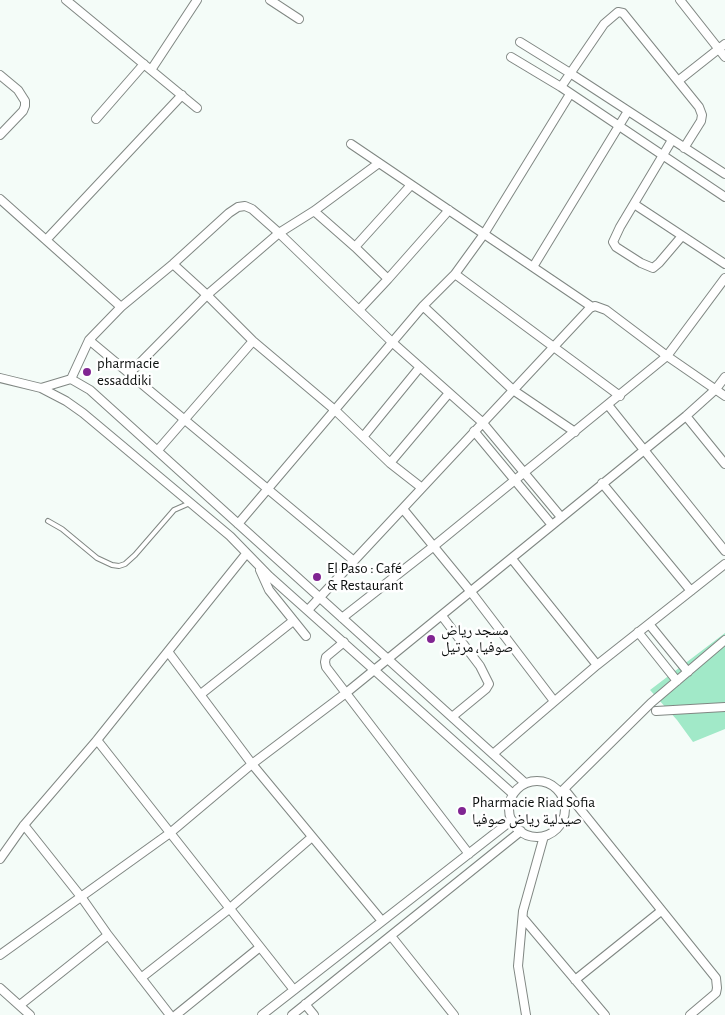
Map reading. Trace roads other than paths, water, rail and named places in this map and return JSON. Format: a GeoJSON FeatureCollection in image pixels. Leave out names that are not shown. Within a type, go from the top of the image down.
{"type":"FeatureCollection","features":[{"type":"Feature","properties":{"kind":"street"},"geometry":{"type":"LineString","coordinates":[[151,70],[197,0]]}},
{"type":"Feature","properties":{"kind":"street"},"geometry":{"type":"LineString","coordinates":[[270,0],[299,19]]}},
{"type":"Feature","properties":{"kind":"street"},"geometry":{"type":"LineString","coordinates":[[680,0],[722,47],[725,57]]}},
{"type":"Feature","properties":{"kind":"street"},"geometry":{"type":"LineString","coordinates":[[68,1],[197,108]]}},
{"type":"Feature","properties":{"kind":"street"},"geometry":{"type":"LineString","coordinates":[[561,87],[604,24],[618,12],[623,13],[699,107],[702,115],[701,122],[684,148]]}},
{"type":"Feature","properties":{"kind":"street"},"geometry":{"type":"LineString","coordinates":[[520,42],[725,174]]}},
{"type":"Feature","properties":{"kind":"street"},"geometry":{"type":"LineString","coordinates":[[678,81],[722,47]]}},
{"type":"Feature","properties":{"kind":"street"},"geometry":{"type":"LineString","coordinates":[[511,57],[561,87],[725,196]]}},
{"type":"Feature","properties":{"kind":"street"},"geometry":{"type":"LineString","coordinates":[[96,119],[144,64]]}},
{"type":"Feature","properties":{"kind":"street"},"geometry":{"type":"LineString","coordinates":[[0,75],[18,90],[25,101],[25,106],[23,111],[0,135]]}},
{"type":"Feature","properties":{"kind":"street"},"geometry":{"type":"LineString","coordinates":[[238,524],[336,411],[423,306],[455,274],[484,234],[570,94]]}},
{"type":"Feature","properties":{"kind":"street"},"geometry":{"type":"LineString","coordinates":[[46,240],[182,95]]}},
{"type":"Feature","properties":{"kind":"street"},"geometry":{"type":"LineString","coordinates":[[533,267],[628,111]]}},
{"type":"Feature","properties":{"kind":"street"},"geometry":{"type":"LineString","coordinates":[[672,140],[613,239],[613,244],[652,268],[659,263],[682,236]]}},
{"type":"Feature","properties":{"kind":"street"},"geometry":{"type":"LineString","coordinates":[[351,144],[592,307],[600,307],[606,310],[667,356],[725,396]]}},
{"type":"Feature","properties":{"kind":"street"},"geometry":{"type":"LineString","coordinates":[[129,374],[207,295],[279,233],[314,211],[379,163]]}},
{"type":"Feature","properties":{"kind":"street"},"geometry":{"type":"LineString","coordinates":[[355,247],[411,185]]}},
{"type":"Feature","properties":{"kind":"street"},"geometry":{"type":"LineString","coordinates":[[0,199],[121,307]]}},
{"type":"Feature","properties":{"kind":"street"},"geometry":{"type":"LineString","coordinates":[[634,204],[725,264]]}},
{"type":"Feature","properties":{"kind":"street"},"geometry":{"type":"LineString","coordinates":[[71,379],[89,340],[121,307],[238,207],[245,206],[252,209],[279,233],[393,343],[482,422],[561,517]]}},
{"type":"Feature","properties":{"kind":"street"},"geometry":{"type":"LineString","coordinates":[[359,310],[448,210]]}},
{"type":"Feature","properties":{"kind":"street"},"geometry":{"type":"LineString","coordinates":[[314,211],[388,279]]}},
{"type":"Feature","properties":{"kind":"street"},"geometry":{"type":"LineString","coordinates":[[173,264],[253,341],[336,411],[390,463],[422,488]]}},
{"type":"Feature","properties":{"kind":"street"},"geometry":{"type":"LineString","coordinates":[[455,274],[620,396]]}},
{"type":"Feature","properties":{"kind":"street"},"geometry":{"type":"LineString","coordinates":[[342,618],[434,546],[667,356],[725,278]]}},
{"type":"Feature","properties":{"kind":"street"},"geometry":{"type":"LineString","coordinates":[[423,306],[513,390],[575,432]]}},
{"type":"Feature","properties":{"kind":"street"},"geometry":{"type":"LineString","coordinates":[[308,610],[584,313],[592,307]]}},
{"type":"Feature","properties":{"kind":"street"},"geometry":{"type":"LineString","coordinates":[[89,340],[354,560]]}},
{"type":"Feature","properties":{"kind":"street"},"geometry":{"type":"LineString","coordinates":[[158,450],[253,341]]}},
{"type":"Feature","properties":{"kind":"street"},"geometry":{"type":"LineString","coordinates":[[363,437],[420,367]]}},
{"type":"Feature","properties":{"kind":"street"},"geometry":{"type":"LineString","coordinates":[[0,956],[170,833],[252,764],[346,693],[686,416],[716,389],[725,377]]}},
{"type":"Feature","properties":{"kind":"street"},"geometry":{"type":"LineString","coordinates":[[0,378],[41,388],[66,401],[83,413],[230,536],[258,566],[514,794]]}},
{"type":"Feature","properties":{"kind":"street"},"geometry":{"type":"LineString","coordinates":[[41,388],[71,379],[90,390],[525,783]]}},
{"type":"Feature","properties":{"kind":"street"},"geometry":{"type":"LineString","coordinates":[[390,463],[448,393]]}},
{"type":"Feature","properties":{"kind":"street"},"geometry":{"type":"LineString","coordinates":[[608,405],[725,551]]}},
{"type":"Feature","properties":{"kind":"street"},"geometry":{"type":"LineString","coordinates":[[686,416],[725,464]]}},
{"type":"Feature","properties":{"kind":"street"},"geometry":{"type":"LineString","coordinates":[[474,431],[552,525]]}},
{"type":"Feature","properties":{"kind":"street"},"geometry":{"type":"LineString","coordinates":[[602,483],[691,591]]}},
{"type":"Feature","properties":{"kind":"street"},"geometry":{"type":"LineString","coordinates":[[403,509],[471,592],[554,701]]}},
{"type":"Feature","properties":{"kind":"street"},"geometry":{"type":"LineString","coordinates":[[0,858],[24,825],[169,653],[246,554]]}},
{"type":"Feature","properties":{"kind":"street"},"geometry":{"type":"LineString","coordinates":[[512,559],[597,665]]}},
{"type":"Feature","properties":{"kind":"street"},"geometry":{"type":"LineString","coordinates":[[493,754],[597,665],[725,564]]}},
{"type":"Feature","properties":{"kind":"street"},"geometry":{"type":"LineString","coordinates":[[258,566],[269,590],[306,636]]}},
{"type":"Feature","properties":{"kind":"street"},"geometry":{"type":"LineString","coordinates":[[442,616],[480,666],[489,684],[486,689],[452,717]]}},
{"type":"Feature","properties":{"kind":"street"},"geometry":{"type":"LineString","coordinates":[[201,694],[294,621]]}},
{"type":"Feature","properties":{"kind":"street"},"geometry":{"type":"LineString","coordinates":[[649,624],[688,672]]}},
{"type":"Feature","properties":{"kind":"street"},"geometry":{"type":"LineString","coordinates":[[638,632],[677,681]]}},
{"type":"Feature","properties":{"kind":"street"},"geometry":{"type":"LineString","coordinates":[[562,791],[651,704],[725,640]]}},
{"type":"Feature","properties":{"kind":"street"},"geometry":{"type":"LineString","coordinates":[[344,642],[326,657],[326,667],[469,854]]}},
{"type":"Feature","properties":{"kind":"street"},"geometry":{"type":"LineString","coordinates":[[169,653],[252,764],[382,921]]}},
{"type":"Feature","properties":{"kind":"street"},"geometry":{"type":"LineString","coordinates":[[656,710],[725,707]]}},
{"type":"Feature","properties":{"kind":"street"},"geometry":{"type":"LineString","coordinates":[[97,740],[294,990]]}},
{"type":"Feature","properties":{"kind":"street"},"geometry":{"type":"LineString","coordinates":[[562,791],[565,813],[561,823],[554,831],[544,836],[534,836],[521,832],[512,820],[510,804],[514,794],[525,783],[547,782],[562,791],[710,971],[717,983],[716,993],[690,1015]]}},
{"type":"Feature","properties":{"kind":"street"},"geometry":{"type":"LineString","coordinates":[[262,1015],[512,820]]}},
{"type":"Feature","properties":{"kind":"street"},"geometry":{"type":"LineString","coordinates":[[24,825],[82,898],[170,1015]]}},
{"type":"Feature","properties":{"kind":"street"},"geometry":{"type":"LineString","coordinates":[[292,1015],[521,832]]}},
{"type":"Feature","properties":{"kind":"street"},"geometry":{"type":"LineString","coordinates":[[526,1015],[518,966],[523,918],[544,836]]}},
{"type":"Feature","properties":{"kind":"street"},"geometry":{"type":"LineString","coordinates":[[141,978],[312,837]]}},
{"type":"Feature","properties":{"kind":"street"},"geometry":{"type":"LineString","coordinates":[[575,980],[661,912]]}},
{"type":"Feature","properties":{"kind":"street"},"geometry":{"type":"LineString","coordinates":[[523,918],[605,1015]]}},
{"type":"Feature","properties":{"kind":"street"},"geometry":{"type":"LineString","coordinates":[[20,1005],[108,935]]}},
{"type":"Feature","properties":{"kind":"street"},"geometry":{"type":"LineString","coordinates":[[391,936],[454,1015]]}},
{"type":"Feature","properties":{"kind":"street"},"geometry":{"type":"LineString","coordinates":[[176,1015],[260,947]]}},
{"type":"Feature","properties":{"kind":"street"},"geometry":{"type":"LineString","coordinates":[[0,988],[30,1015]]}},
{"type":"Feature","properties":{"kind":"street"},"geometry":{"type":"LineString","coordinates":[[305,1004],[314,1015]]}},
{"type":"Feature","properties":{"kind":"lane"},"geometry":{"type":"LineString","coordinates":[[48,521],[62,529],[97,558],[112,566],[119,566],[125,564],[135,555],[174,510],[190,503]]}},
{"type":"Feature","properties":{"kind":"place","name":"pharmacie essaddiki"},"geometry":{"type":"Point","coordinates":[87,372]}},
{"type":"Feature","properties":{"kind":"place","name":"El Paso : Café & Restaurant"},"geometry":{"type":"Point","coordinates":[317,577]}},
{"type":"Feature","properties":{"kind":"place","name":"مسجد رياض صوفيا، مرتیل"},"geometry":{"type":"Point","coordinates":[431,639]}},
{"type":"Feature","properties":{"kind":"place","name":"Pharmacie Riad Sofia صيدلية رياض صوفيا"},"geometry":{"type":"Point","coordinates":[462,811]}}]}
